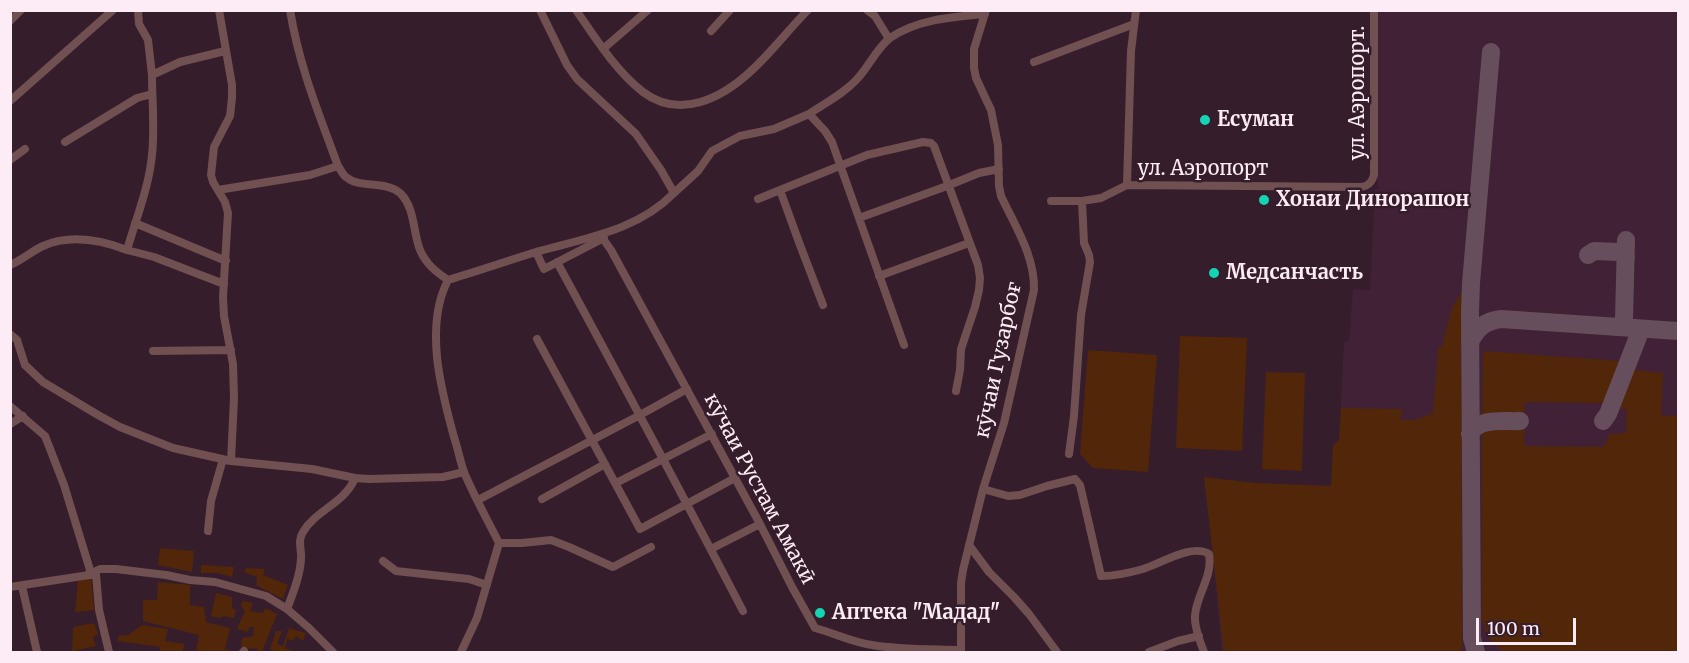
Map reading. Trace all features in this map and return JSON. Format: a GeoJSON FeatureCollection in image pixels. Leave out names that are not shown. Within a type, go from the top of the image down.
{"type":"FeatureCollection","features":[{"type":"Feature","properties":{"kind":"street"},"geometry":{"type":"LineString","coordinates":[[10,21],[21,10]]}},
{"type":"Feature","properties":{"kind":"street"},"geometry":{"type":"LineString","coordinates":[[10,101],[113,10]]}},
{"type":"Feature","properties":{"kind":"street"},"geometry":{"type":"LineString","coordinates":[[127,250],[146,184],[152,157],[154,129],[148,40],[139,24],[138,10]]}},
{"type":"Feature","properties":{"kind":"street"},"geometry":{"type":"LineString","coordinates":[[208,531],[211,501],[227,460],[234,398],[233,364],[224,316],[223,297],[228,213],[211,175],[214,147],[230,116],[232,98],[219,10]]}},
{"type":"Feature","properties":{"kind":"street"},"geometry":{"type":"LineString","coordinates":[[290,10],[301,64],[338,166],[346,177],[356,183],[391,188],[401,194],[408,205],[420,251],[431,269],[448,280]]}},
{"type":"Feature","properties":{"kind":"street"},"geometry":{"type":"LineString","coordinates":[[540,10],[567,65],[577,79],[636,135],[674,193]]}},
{"type":"Feature","properties":{"kind":"street"},"geometry":{"type":"LineString","coordinates":[[576,10],[627,78],[645,94],[680,106],[698,104],[732,87],[752,71],[808,10]]}},
{"type":"Feature","properties":{"kind":"street"},"geometry":{"type":"LineString","coordinates":[[603,49],[648,10]]}},
{"type":"Feature","properties":{"kind":"street"},"geometry":{"type":"LineString","coordinates":[[711,31],[730,10]]}},
{"type":"Feature","properties":{"kind":"street"},"geometry":{"type":"LineString","coordinates":[[867,10],[875,16],[889,39]]}},
{"type":"Feature","properties":{"kind":"street","name":"ул. Аэропорт"},"geometry":{"type":"LineString","coordinates":[[1136,10],[1131,51],[1127,185],[1361,187],[1370,184],[1374,175]]}},
{"type":"Feature","properties":{"kind":"street","name":"ул. Аэропорт."},"geometry":{"type":"LineString","coordinates":[[1374,10],[1374,175]]}},
{"type":"Feature","properties":{"kind":"street"},"geometry":{"type":"LineString","coordinates":[[536,252],[544,269],[650,213],[698,171],[712,151],[740,136],[774,129],[809,114],[833,98],[858,79],[889,39],[913,27],[943,18],[986,12]]}},
{"type":"Feature","properties":{"kind":"street","name":"кӯчаи Гузарбоғ"},"geometry":{"type":"LineString","coordinates":[[961,651],[961,583],[983,489],[1004,423],[1034,290],[1033,268],[1029,254],[1001,196],[998,145],[991,110],[976,78],[974,68],[974,49],[986,12]]}},
{"type":"Feature","properties":{"kind":"street"},"geometry":{"type":"LineString","coordinates":[[1034,62],[1134,24]]}},
{"type":"Feature","properties":{"kind":"street"},"geometry":{"type":"LineString","coordinates":[[152,75],[180,62],[225,51]]}},
{"type":"Feature","properties":{"kind":"street"},"geometry":{"type":"LineString","coordinates":[[65,142],[136,98],[152,94]]}},
{"type":"Feature","properties":{"kind":"street"},"geometry":{"type":"LineString","coordinates":[[809,114],[832,142],[903,345]]}},
{"type":"Feature","properties":{"kind":"street"},"geometry":{"type":"LineString","coordinates":[[758,199],[867,155],[928,142],[934,146],[978,265],[980,278],[975,307],[961,348],[956,391]]}},
{"type":"Feature","properties":{"kind":"street"},"geometry":{"type":"LineString","coordinates":[[10,160],[26,149]]}},
{"type":"Feature","properties":{"kind":"street"},"geometry":{"type":"LineString","coordinates":[[218,190],[310,175],[338,166]]}},
{"type":"Feature","properties":{"kind":"street"},"geometry":{"type":"LineString","coordinates":[[859,218],[979,173],[999,169]]}},
{"type":"Feature","properties":{"kind":"street"},"geometry":{"type":"LineString","coordinates":[[1051,201],[1082,201],[1101,198],[1127,185]]}},
{"type":"Feature","properties":{"kind":"street"},"geometry":{"type":"LineString","coordinates":[[780,190],[823,305]]}},
{"type":"Feature","properties":{"kind":"street"},"geometry":{"type":"LineString","coordinates":[[1069,454],[1081,315],[1090,262],[1084,243],[1082,201]]}},
{"type":"Feature","properties":{"kind":"street"},"geometry":{"type":"LineString","coordinates":[[135,223],[226,261]]}},
{"type":"Feature","properties":{"kind":"street"},"geometry":{"type":"LineString","coordinates":[[448,280],[536,252],[603,237]]}},
{"type":"Feature","properties":{"kind":"street","name":"кӯчаи Рустам Амакӣ"},"geometry":{"type":"LineString","coordinates":[[603,237],[712,434],[814,628],[850,641],[873,646],[961,651]]}},
{"type":"Feature","properties":{"kind":"street"},"geometry":{"type":"LineString","coordinates":[[10,265],[46,245],[68,239],[92,240],[154,257],[224,284]]}},
{"type":"Feature","properties":{"kind":"street"},"geometry":{"type":"LineString","coordinates":[[879,276],[969,243]]}},
{"type":"Feature","properties":{"kind":"street"},"geometry":{"type":"LineString","coordinates":[[557,262],[743,611]]}},
{"type":"Feature","properties":{"kind":"street"},"geometry":{"type":"LineString","coordinates":[[448,280],[436,317],[437,367],[445,406],[464,472],[499,543],[477,618],[461,652]]}},
{"type":"Feature","properties":{"kind":"street"},"geometry":{"type":"LineString","coordinates":[[10,334],[17,340],[25,365],[43,382],[120,427],[173,448],[227,460],[312,469],[355,478],[443,477],[464,472]]}},
{"type":"Feature","properties":{"kind":"street"},"geometry":{"type":"LineString","coordinates":[[537,339],[640,529],[735,478]]}},
{"type":"Feature","properties":{"kind":"street"},"geometry":{"type":"LineString","coordinates":[[153,351],[231,350]]}},
{"type":"Feature","properties":{"kind":"street"},"geometry":{"type":"LineString","coordinates":[[478,500],[687,388]]}},
{"type":"Feature","properties":{"kind":"street"},"geometry":{"type":"LineString","coordinates":[[10,406],[45,436],[64,485],[93,574],[109,652]]}},
{"type":"Feature","properties":{"kind":"street"},"geometry":{"type":"LineString","coordinates":[[10,424],[23,416]]}},
{"type":"Feature","properties":{"kind":"street"},"geometry":{"type":"LineString","coordinates":[[616,483],[712,434]]}},
{"type":"Feature","properties":{"kind":"street"},"geometry":{"type":"LineString","coordinates":[[542,500],[605,464]]}},
{"type":"Feature","properties":{"kind":"street"},"geometry":{"type":"LineString","coordinates":[[287,609],[301,561],[299,547],[304,530],[340,498],[355,478]]}},
{"type":"Feature","properties":{"kind":"street"},"geometry":{"type":"LineString","coordinates":[[983,489],[1008,496],[1020,495],[1075,479],[1080,485],[1101,576],[1144,569],[1185,553],[1205,552],[1209,555],[1210,566],[1195,620],[1204,652]]}},
{"type":"Feature","properties":{"kind":"street"},"geometry":{"type":"LineString","coordinates":[[711,549],[760,524]]}},
{"type":"Feature","properties":{"kind":"street"},"geometry":{"type":"LineString","coordinates":[[499,543],[551,540],[613,567],[651,547]]}},
{"type":"Feature","properties":{"kind":"street"},"geometry":{"type":"LineString","coordinates":[[969,545],[989,572],[1029,614],[1057,652]]}},
{"type":"Feature","properties":{"kind":"street"},"geometry":{"type":"LineString","coordinates":[[383,561],[396,571],[469,579],[487,585]]}},
{"type":"Feature","properties":{"kind":"street"},"geometry":{"type":"LineString","coordinates":[[10,587],[93,574],[100,569],[215,582],[266,596],[287,609],[333,652]]}},
{"type":"Feature","properties":{"kind":"street"},"geometry":{"type":"LineString","coordinates":[[22,586],[37,652]]}},
{"type":"Feature","properties":{"kind":"street"},"geometry":{"type":"LineString","coordinates":[[1149,652],[1199,636]]}},
{"type":"Feature","properties":{"kind":"shaded area"},"geometry":{"type":"Polygon","coordinates":[[[1378,11],[1678,11],[1678,652],[1222,652],[1204,477],[1255,483],[1331,486],[1333,445],[1339,440],[1344,342],[1349,341],[1353,289],[1370,290],[1375,189],[1379,189],[1377,179],[1378,11]]]}},
{"type":"Feature","properties":{"kind":"shaded area"},"geometry":{"type":"Polygon","coordinates":[[[1464,288],[1461,348],[1462,652],[1224,652],[1204,477],[1255,483],[1331,486],[1333,445],[1339,440],[1341,408],[1402,409],[1401,420],[1415,420],[1433,413],[1438,348],[1442,346],[1452,308],[1464,288]]]}},
{"type":"Feature","properties":{"kind":"shaded area"},"geometry":{"type":"Polygon","coordinates":[[[1180,336],[1247,338],[1242,451],[1176,448],[1180,336]]]}},
{"type":"Feature","properties":{"kind":"shaded area"},"geometry":{"type":"Polygon","coordinates":[[[1088,350],[1157,355],[1148,472],[1093,468],[1080,454],[1088,350]]]}},
{"type":"Feature","properties":{"kind":"shaded area"},"geometry":{"type":"Polygon","coordinates":[[[1485,351],[1618,361],[1621,364],[1621,370],[1608,402],[1525,402],[1524,415],[1482,415],[1483,355],[1485,351]]]}},
{"type":"Feature","properties":{"kind":"shaded area"},"geometry":{"type":"Polygon","coordinates":[[[1633,370],[1663,373],[1661,415],[1678,416],[1677,652],[1503,652],[1489,638],[1482,621],[1482,433],[1485,430],[1524,429],[1524,446],[1603,447],[1610,434],[1626,433],[1627,409],[1619,409],[1633,370]]]}},
{"type":"Feature","properties":{"kind":"shaded area"},"geometry":{"type":"Polygon","coordinates":[[[1266,372],[1305,373],[1302,471],[1262,469],[1266,372]]]}},
{"type":"Feature","properties":{"kind":"shaded area"},"geometry":{"type":"Polygon","coordinates":[[[160,548],[194,551],[192,572],[158,565],[160,548]]]}},
{"type":"Feature","properties":{"kind":"shaded area"},"geometry":{"type":"Polygon","coordinates":[[[201,565],[234,567],[232,577],[217,573],[201,573],[201,565]]]}},
{"type":"Feature","properties":{"kind":"shaded area"},"geometry":{"type":"Polygon","coordinates":[[[246,568],[265,569],[263,575],[288,585],[283,599],[256,585],[257,577],[244,572],[246,568]]]}},
{"type":"Feature","properties":{"kind":"shaded area"},"geometry":{"type":"Polygon","coordinates":[[[91,578],[94,610],[75,612],[78,580],[91,578]]]}},
{"type":"Feature","properties":{"kind":"shaded area"},"geometry":{"type":"Polygon","coordinates":[[[158,582],[190,585],[190,605],[204,607],[206,622],[230,628],[225,649],[238,652],[196,652],[199,635],[143,621],[143,600],[157,600],[158,582]]]}},
{"type":"Feature","properties":{"kind":"shaded area"},"geometry":{"type":"Polygon","coordinates":[[[216,593],[232,597],[232,608],[236,610],[234,618],[211,616],[216,593]]]}},
{"type":"Feature","properties":{"kind":"shaded area"},"geometry":{"type":"Polygon","coordinates":[[[242,601],[253,603],[250,611],[263,613],[265,608],[277,614],[262,652],[249,648],[246,652],[241,647],[242,638],[253,636],[254,627],[249,627],[248,632],[237,629],[245,611],[241,606],[242,601]]]}},
{"type":"Feature","properties":{"kind":"shaded area"},"geometry":{"type":"Polygon","coordinates":[[[94,623],[98,634],[93,637],[96,646],[72,651],[73,627],[94,623]]]}},
{"type":"Feature","properties":{"kind":"shaded area"},"geometry":{"type":"Polygon","coordinates":[[[142,625],[168,629],[165,641],[185,644],[182,652],[159,652],[160,647],[118,641],[118,636],[128,635],[142,625]]]}},
{"type":"Feature","properties":{"kind":"shaded area"},"geometry":{"type":"Polygon","coordinates":[[[289,628],[306,633],[303,641],[296,636],[293,641],[287,639],[285,648],[294,652],[274,652],[270,649],[276,631],[282,631],[277,644],[283,646],[289,628]]]}},
{"type":"Feature","properties":{"kind":"taxiway"},"geometry":{"type":"LineString","coordinates":[[1476,652],[1472,638],[1470,312],[1491,52]]}},
{"type":"Feature","properties":{"kind":"taxiway"},"geometry":{"type":"LineString","coordinates":[[1616,327],[1623,323],[1624,319],[1626,240]]}},
{"type":"Feature","properties":{"kind":"taxiway"},"geometry":{"type":"LineString","coordinates":[[1588,255],[1594,251],[1619,252],[1626,258]]}},
{"type":"Feature","properties":{"kind":"taxiway"},"geometry":{"type":"LineString","coordinates":[[1470,342],[1482,326],[1490,321],[1501,319],[1678,331]]}},
{"type":"Feature","properties":{"kind":"taxiway"},"geometry":{"type":"LineString","coordinates":[[1603,421],[1608,414],[1638,337],[1635,328]]}},
{"type":"Feature","properties":{"kind":"taxiway"},"geometry":{"type":"LineString","coordinates":[[1470,434],[1479,425],[1485,423],[1520,421]]}},
{"type":"Feature","properties":{"kind":"place","name":"Есуман"},"geometry":{"type":"Point","coordinates":[1205,120]}},
{"type":"Feature","properties":{"kind":"place","name":"Хонаи Динорашон"},"geometry":{"type":"Point","coordinates":[1264,200]}},
{"type":"Feature","properties":{"kind":"place","name":"Медсанчасть"},"geometry":{"type":"Point","coordinates":[1214,273]}},
{"type":"Feature","properties":{"kind":"place","name":"Аптека \"Мадад\""},"geometry":{"type":"Point","coordinates":[820,613]}}]}
